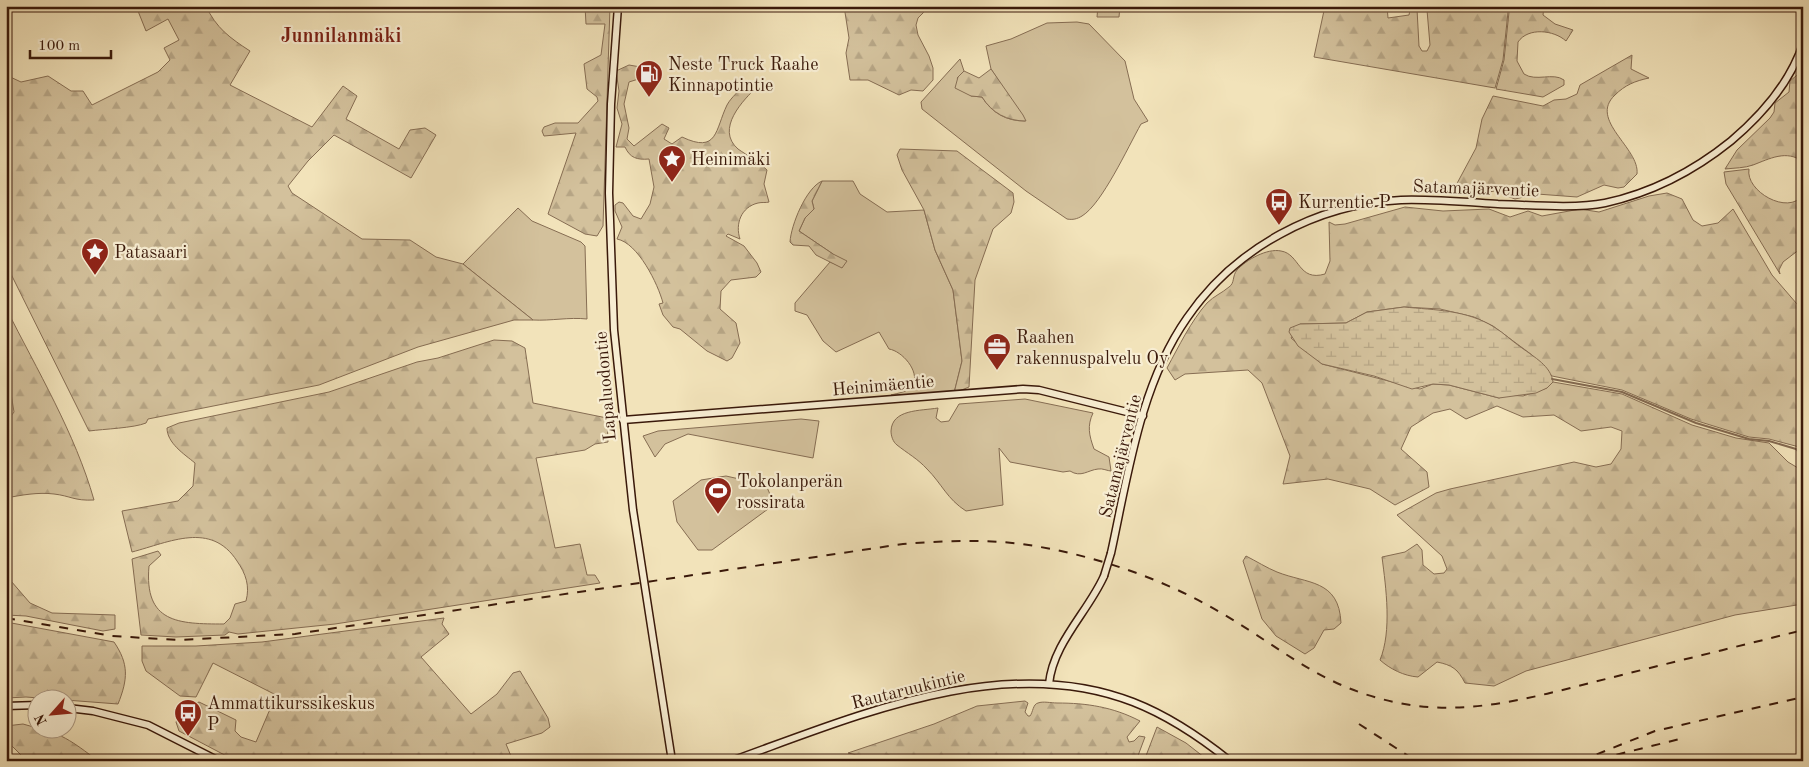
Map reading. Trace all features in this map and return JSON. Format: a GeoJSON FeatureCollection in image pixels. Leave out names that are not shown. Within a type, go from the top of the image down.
{"type":"FeatureCollection","features":[{"type":"Feature","properties":{"kind":"street","name":"Lapaluodontie"},"geometry":{"type":"LineString","coordinates":[[618,6],[611,104],[610,242],[623,420],[640,556],[672,761]]}},
{"type":"Feature","properties":{"kind":"street","name":"Satamajärventie"},"geometry":{"type":"LineString","coordinates":[[1049,684],[1050,670],[1059,652],[1097,593],[1104,576],[1143,416],[1158,371],[1186,319],[1213,285],[1232,266],[1260,245],[1316,218],[1374,203],[1402,200],[1546,205],[1604,203],[1649,190],[1708,159],[1752,121],[1780,88],[1803,44]]}},
{"type":"Feature","properties":{"kind":"street","name":"Heinimäentie"},"geometry":{"type":"LineString","coordinates":[[623,420],[1023,389],[1039,390],[1143,416]]}},
{"type":"Feature","properties":{"kind":"street","name":"Rautaruukintie"},"geometry":{"type":"LineString","coordinates":[[731,761],[846,720],[928,696],[972,688],[1049,684],[1103,692],[1155,711],[1198,736],[1230,761]]}},
{"type":"Feature","properties":{"kind":"street"},"geometry":{"type":"LineString","coordinates":[[6,706],[28,705]]}},
{"type":"Feature","properties":{"kind":"street"},"geometry":{"type":"LineString","coordinates":[[78,709],[93,711],[148,725],[219,761]]}},
{"type":"Feature","properties":{"kind":"green space"},"geometry":{"type":"Polygon","coordinates":[[[147,6],[178,6],[185,9],[189,6],[206,6],[224,32],[250,51],[230,85],[312,127],[343,86],[357,96],[346,119],[399,149],[410,130],[425,128],[436,135],[411,178],[334,135],[308,161],[288,186],[292,193],[362,239],[410,240],[436,257],[463,264],[533,320],[514,320],[418,347],[319,385],[148,419],[146,423],[134,426],[89,431],[6,264],[6,75],[21,82],[48,76],[71,91],[83,91],[92,105],[158,72],[170,60],[164,48],[179,40],[168,19],[146,31],[138,11],[147,6]]]}},
{"type":"Feature","properties":{"kind":"green space"},"geometry":{"type":"Polygon","coordinates":[[[585,6],[610,6],[603,226],[597,236],[585,234],[548,214],[576,133],[544,136],[542,131],[544,127],[555,123],[578,123],[598,101],[597,97],[587,89],[584,64],[601,55],[605,24],[586,24],[585,6]]]}},
{"type":"Feature","properties":{"kind":"green space"},"geometry":{"type":"Polygon","coordinates":[[[844,6],[928,8],[918,18],[916,25],[918,35],[933,68],[933,80],[923,91],[911,90],[899,95],[868,80],[850,80],[846,53],[849,38],[844,6]]]}},
{"type":"Feature","properties":{"kind":"green space"},"geometry":{"type":"Polygon","coordinates":[[[1098,6],[1120,6],[1119,17],[1097,17],[1098,6]]]}},
{"type":"Feature","properties":{"kind":"green space"},"geometry":{"type":"Polygon","coordinates":[[[1325,6],[1387,6],[1388,18],[1409,15],[1410,10],[1417,9],[1419,46],[1422,51],[1427,51],[1430,45],[1427,10],[1421,6],[1512,6],[1508,12],[1503,60],[1495,88],[1314,57],[1325,6]]]}},
{"type":"Feature","properties":{"kind":"green space"},"geometry":{"type":"Polygon","coordinates":[[[1513,6],[1544,6],[1543,15],[1555,24],[1573,30],[1566,41],[1555,34],[1534,32],[1522,37],[1518,42],[1517,61],[1524,74],[1534,77],[1555,77],[1564,80],[1564,85],[1543,97],[1496,89],[1504,60],[1509,12],[1513,6]]]}},
{"type":"Feature","properties":{"kind":"green space"},"geometry":{"type":"Polygon","coordinates":[[[1077,22],[1089,24],[1125,61],[1134,99],[1148,121],[1141,124],[1106,188],[1090,210],[1077,219],[1067,219],[1026,191],[922,109],[921,102],[960,59],[964,71],[957,78],[971,96],[982,97],[990,108],[1006,118],[1025,121],[991,69],[986,46],[1011,39],[1047,23],[1077,22]]]}},
{"type":"Feature","properties":{"kind":"green space"},"geometry":{"type":"Polygon","coordinates":[[[1632,55],[1631,69],[1649,78],[1630,84],[1615,95],[1608,105],[1607,114],[1611,124],[1636,164],[1637,174],[1624,187],[1618,188],[1604,185],[1577,197],[1537,194],[1515,199],[1494,191],[1471,196],[1454,189],[1476,148],[1482,119],[1493,96],[1543,106],[1554,100],[1566,99],[1577,94],[1580,85],[1632,55]]]}},
{"type":"Feature","properties":{"kind":"green space"},"geometry":{"type":"Polygon","coordinates":[[[629,65],[652,69],[648,76],[629,82],[624,104],[629,128],[627,139],[634,146],[662,124],[669,128],[664,139],[672,144],[682,137],[694,142],[703,143],[709,141],[717,131],[727,105],[744,84],[758,86],[745,99],[734,115],[729,133],[738,149],[767,170],[764,184],[769,202],[759,203],[747,208],[739,222],[740,239],[728,234],[726,236],[744,246],[757,263],[761,272],[756,277],[731,280],[721,291],[720,309],[736,323],[740,343],[732,358],[727,361],[707,351],[680,329],[673,327],[663,315],[659,304],[663,303],[646,265],[632,248],[625,242],[617,239],[622,227],[615,211],[615,205],[619,202],[623,203],[633,216],[641,219],[650,204],[654,187],[649,159],[634,158],[625,147],[616,147],[622,124],[617,108],[619,91],[616,71],[629,65]]]}},
{"type":"Feature","properties":{"kind":"green space"},"geometry":{"type":"Polygon","coordinates":[[[991,69],[1026,121],[1006,118],[990,108],[982,97],[971,96],[955,88],[958,77],[964,71],[979,78],[991,69]]]}},
{"type":"Feature","properties":{"kind":"green space"},"geometry":{"type":"Polygon","coordinates":[[[1803,70],[1803,162],[1791,156],[1778,156],[1747,167],[1725,169],[1737,150],[1770,118],[1774,112],[1775,103],[1789,92],[1790,81],[1803,70]]]}},
{"type":"Feature","properties":{"kind":"green space"},"geometry":{"type":"Polygon","coordinates":[[[900,149],[957,151],[1013,193],[1014,202],[1011,213],[993,229],[975,280],[969,387],[954,393],[962,361],[953,290],[935,250],[924,210],[902,170],[897,155],[900,149]]]}},
{"type":"Feature","properties":{"kind":"green space"},"geometry":{"type":"Polygon","coordinates":[[[1749,169],[1754,185],[1769,198],[1778,202],[1788,203],[1796,201],[1803,195],[1803,251],[1800,249],[1783,262],[1779,270],[1780,274],[1726,184],[1724,172],[1749,169]]]}},
{"type":"Feature","properties":{"kind":"green space"},"geometry":{"type":"Polygon","coordinates":[[[822,181],[853,181],[860,194],[887,212],[924,210],[935,250],[953,290],[962,361],[954,393],[891,395],[909,389],[915,380],[914,374],[909,362],[889,349],[879,332],[836,352],[823,341],[807,315],[795,311],[795,303],[830,262],[842,267],[833,254],[799,231],[805,218],[814,209],[812,201],[822,181]]]}},
{"type":"Feature","properties":{"kind":"green space"},"geometry":{"type":"Polygon","coordinates":[[[822,181],[812,201],[814,209],[805,218],[799,231],[847,261],[842,268],[816,255],[809,246],[793,245],[790,242],[793,226],[800,208],[810,191],[822,181]]]}},
{"type":"Feature","properties":{"kind":"green space"},"geometry":{"type":"Polygon","coordinates":[[[1667,193],[1682,199],[1693,220],[1702,226],[1718,223],[1733,209],[1772,275],[1803,311],[1803,448],[1769,439],[1749,437],[1691,419],[1622,390],[1552,376],[1532,355],[1493,326],[1474,317],[1440,309],[1404,307],[1367,312],[1346,323],[1300,324],[1291,338],[1322,364],[1420,389],[1433,384],[1449,385],[1499,398],[1508,395],[1523,396],[1547,388],[1553,382],[1622,394],[1692,425],[1736,438],[1769,443],[1788,462],[1803,471],[1803,604],[1735,615],[1526,671],[1494,686],[1465,683],[1454,668],[1437,662],[1418,677],[1402,674],[1393,669],[1380,660],[1384,649],[1387,623],[1382,557],[1405,552],[1417,544],[1422,550],[1423,565],[1434,574],[1444,573],[1447,569],[1442,556],[1397,515],[1436,493],[1450,489],[1574,462],[1596,467],[1611,464],[1621,449],[1622,431],[1611,427],[1581,431],[1554,415],[1523,417],[1497,406],[1466,419],[1450,409],[1433,413],[1411,427],[1401,449],[1427,472],[1429,487],[1395,505],[1370,489],[1328,479],[1283,484],[1290,456],[1262,383],[1248,370],[1185,374],[1175,380],[1167,368],[1186,334],[1207,303],[1231,285],[1237,270],[1246,262],[1263,253],[1281,251],[1287,253],[1309,274],[1325,274],[1330,261],[1329,222],[1335,225],[1345,224],[1405,207],[1443,211],[1489,209],[1510,217],[1528,211],[1542,216],[1580,209],[1599,212],[1649,196],[1667,193]]]}},
{"type":"Feature","properties":{"kind":"green space"},"geometry":{"type":"Polygon","coordinates":[[[518,208],[532,221],[581,242],[585,246],[587,319],[533,320],[463,264],[518,208]]]}},
{"type":"Feature","properties":{"kind":"green space"},"geometry":{"type":"Polygon","coordinates":[[[1404,307],[1462,314],[1484,321],[1498,329],[1541,362],[1552,376],[1553,382],[1547,388],[1536,393],[1499,398],[1449,385],[1433,384],[1412,389],[1374,376],[1322,364],[1298,346],[1289,332],[1290,328],[1300,324],[1346,323],[1367,312],[1404,307]]]}},
{"type":"Feature","properties":{"kind":"green space"},"geometry":{"type":"Polygon","coordinates":[[[6,308],[77,450],[94,500],[82,500],[48,493],[6,498],[6,423],[14,412],[6,363],[6,308]]]}},
{"type":"Feature","properties":{"kind":"green space"},"geometry":{"type":"Polygon","coordinates":[[[494,340],[512,341],[525,348],[533,403],[607,418],[608,442],[595,444],[585,450],[536,458],[555,548],[580,544],[587,575],[595,575],[600,583],[335,624],[238,634],[229,632],[225,635],[176,637],[141,635],[132,559],[158,551],[161,555],[149,566],[149,585],[152,599],[158,609],[167,616],[179,621],[224,624],[230,618],[235,604],[246,601],[248,590],[245,575],[237,561],[227,549],[215,541],[189,538],[132,552],[122,511],[178,501],[193,486],[195,463],[173,443],[167,428],[179,423],[329,392],[417,362],[438,358],[494,340]]]}},
{"type":"Feature","properties":{"kind":"green space"},"geometry":{"type":"Polygon","coordinates":[[[1025,399],[1093,413],[1089,426],[1092,444],[1094,449],[1109,457],[1111,471],[1100,469],[1078,474],[1070,471],[1063,472],[1010,462],[999,448],[1003,505],[966,511],[949,496],[924,465],[893,441],[891,431],[893,424],[896,419],[908,412],[938,408],[936,418],[941,422],[949,421],[959,404],[1025,399]]]}},
{"type":"Feature","properties":{"kind":"green space"},"geometry":{"type":"Polygon","coordinates":[[[801,419],[819,421],[813,458],[688,434],[665,444],[655,457],[643,436],[658,431],[801,419]]]}},
{"type":"Feature","properties":{"kind":"green space","name":"Tokolanperän rossirata"},"geometry":{"type":"Polygon","coordinates":[[[726,476],[766,485],[772,499],[768,509],[712,550],[698,550],[677,522],[673,501],[701,480],[726,476]]]}},
{"type":"Feature","properties":{"kind":"green space"},"geometry":{"type":"Polygon","coordinates":[[[1246,556],[1277,572],[1310,582],[1328,591],[1339,609],[1341,623],[1334,629],[1324,630],[1314,648],[1305,654],[1276,636],[1262,619],[1243,561],[1246,556]]]}},
{"type":"Feature","properties":{"kind":"green space"},"geometry":{"type":"Polygon","coordinates":[[[6,581],[11,581],[30,603],[52,613],[115,615],[115,629],[103,631],[26,616],[6,615],[6,581]]]}},
{"type":"Feature","properties":{"kind":"green space"},"geometry":{"type":"Polygon","coordinates":[[[444,618],[442,624],[449,634],[421,657],[471,714],[497,694],[513,673],[520,671],[548,718],[550,727],[542,733],[506,744],[513,761],[236,761],[179,731],[176,722],[185,707],[199,702],[236,720],[235,731],[241,737],[256,742],[276,695],[213,663],[196,697],[180,696],[146,671],[142,661],[142,646],[196,646],[262,642],[444,618]]]}},
{"type":"Feature","properties":{"kind":"green space"},"geometry":{"type":"Polygon","coordinates":[[[6,622],[114,642],[122,657],[125,679],[118,704],[78,701],[78,690],[28,690],[28,697],[6,698],[6,622]]]}},
{"type":"Feature","properties":{"kind":"green space"},"geometry":{"type":"Polygon","coordinates":[[[1025,701],[1028,703],[1025,712],[1028,716],[1030,716],[1036,704],[1045,702],[1100,707],[1120,712],[1140,721],[1127,737],[1129,742],[1134,741],[1139,736],[1145,737],[1136,761],[901,761],[889,755],[869,758],[848,753],[934,724],[977,706],[1025,701]]]}},
{"type":"Feature","properties":{"kind":"green space"},"geometry":{"type":"Polygon","coordinates":[[[23,724],[28,725],[28,740],[69,740],[98,761],[19,761],[23,757],[6,740],[6,726],[23,724]]]}},
{"type":"Feature","properties":{"kind":"green space"},"geometry":{"type":"Polygon","coordinates":[[[1157,727],[1186,743],[1209,761],[1144,761],[1157,727]]]}},
{"type":"Feature","properties":{"kind":"waterway"},"geometry":{"type":"LineString","coordinates":[[1552,379],[1622,392],[1696,423],[1749,439],[1769,441],[1796,449],[1803,456]]}},
{"type":"Feature","properties":{"kind":"railway"},"geometry":{"type":"LineString","coordinates":[[6,618],[112,636],[179,640],[295,634],[903,544],[977,541],[1007,542],[1048,548],[1126,569],[1200,601],[1306,667],[1348,688],[1399,703],[1426,707],[1480,706],[1534,697],[1803,630]]}},
{"type":"Feature","properties":{"kind":"railway"},"geometry":{"type":"LineString","coordinates":[[1580,761],[1655,731],[1803,697]]}},
{"type":"Feature","properties":{"kind":"railway"},"geometry":{"type":"LineString","coordinates":[[1359,724],[1416,761]]}},
{"type":"Feature","properties":{"kind":"railway"},"geometry":{"type":"LineString","coordinates":[[1599,759],[1680,739]]}},
{"type":"Feature","properties":{"kind":"place","name":"Neste Truck Raahe Kinnapotintie"},"geometry":{"type":"Point","coordinates":[649,98]}},
{"type":"Feature","properties":{"kind":"place","name":"Heinimäki"},"geometry":{"type":"Point","coordinates":[672,183]}},
{"type":"Feature","properties":{"kind":"place","name":"Kurrentie P"},"geometry":{"type":"Point","coordinates":[1279,226]}},
{"type":"Feature","properties":{"kind":"place","name":"Patasaari"},"geometry":{"type":"Point","coordinates":[95,276]}},
{"type":"Feature","properties":{"kind":"place","name":"Raahen rakennuspalvelu Oy"},"geometry":{"type":"Point","coordinates":[997,371]}},
{"type":"Feature","properties":{"kind":"place","name":"Tokolanperän rossirata"},"geometry":{"type":"Point","coordinates":[718,515]}},
{"type":"Feature","properties":{"kind":"place","name":"Ammattikurssikeskus P"},"geometry":{"type":"Point","coordinates":[188,737]}},
{"type":"Feature","properties":{"kind":"district","name":"Junnilanmäki"},"geometry":{"type":"Point","coordinates":[341,35]}}]}
